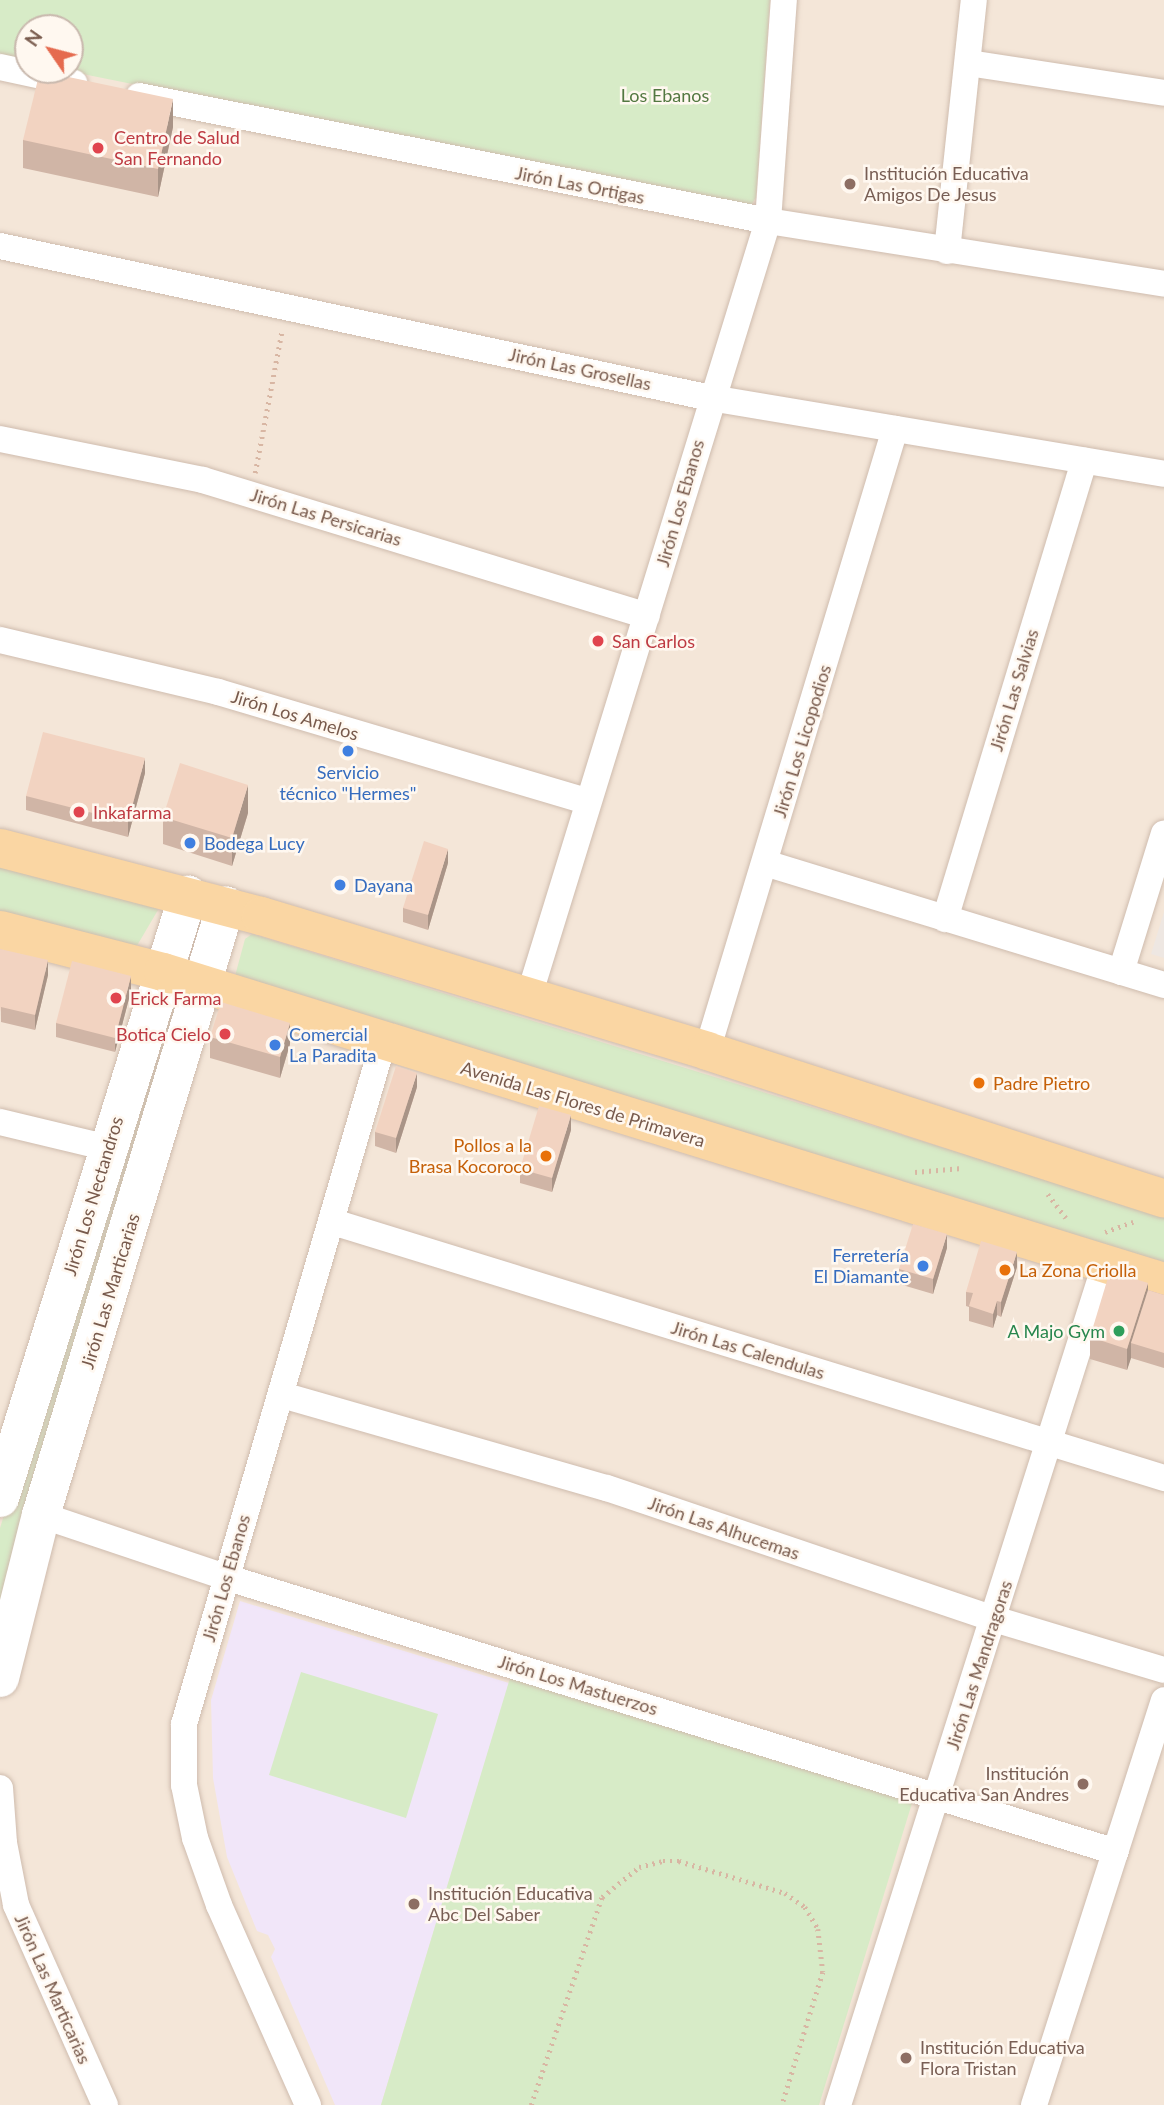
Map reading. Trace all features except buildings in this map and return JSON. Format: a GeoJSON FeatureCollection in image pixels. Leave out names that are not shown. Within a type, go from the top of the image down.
{"type":"FeatureCollection","features":[{"type":"Feature","properties":{"kind":"main road"},"geometry":{"type":"LineString","coordinates":[[0,848],[226,905],[529,996],[1164,1199]]}},
{"type":"Feature","properties":{"kind":"main road","name":"Avenida Las Flores de Primavera"},"geometry":{"type":"LineString","coordinates":[[0,930],[163,972],[383,1043],[1164,1282]]}},
{"type":"Feature","properties":{"kind":"street","name":"Jirón Los Ebanos"},"geometry":{"type":"LineString","coordinates":[[529,996],[587,801],[647,616],[710,398],[768,221],[783,0]]}},
{"type":"Feature","properties":{"kind":"street"},"geometry":{"type":"LineString","coordinates":[[947,251],[974,0]]}},
{"type":"Feature","properties":{"kind":"street"},"geometry":{"type":"LineString","coordinates":[[969,62],[1164,93]]}},
{"type":"Feature","properties":{"kind":"street","name":"Jirón Las Ortigas"},"geometry":{"type":"LineString","coordinates":[[0,67],[768,221],[1164,284]]}},
{"type":"Feature","properties":{"kind":"street","name":"Jirón Las Grosellas"},"geometry":{"type":"LineString","coordinates":[[0,246],[287,304],[710,398],[1164,474]]}},
{"type":"Feature","properties":{"kind":"street","name":"Jirón Los Licopodios"},"geometry":{"type":"LineString","coordinates":[[707,1051],[895,429]]}},
{"type":"Feature","properties":{"kind":"street","name":"Jirón Las Persicarias"},"geometry":{"type":"LineString","coordinates":[[0,439],[203,480],[647,616]]}},
{"type":"Feature","properties":{"kind":"street","name":"Jirón Las Salvias"},"geometry":{"type":"LineString","coordinates":[[945,919],[1084,461]]}},
{"type":"Feature","properties":{"kind":"street","name":"Jirón Los Amelos"},"geometry":{"type":"LineString","coordinates":[[0,640],[218,692],[587,801]]}},
{"type":"Feature","properties":{"kind":"street"},"geometry":{"type":"LineString","coordinates":[[1121,972],[1164,833]]}},
{"type":"Feature","properties":{"kind":"street"},"geometry":{"type":"LineString","coordinates":[[765,863],[1164,985]]}},
{"type":"Feature","properties":{"kind":"street","name":"Jirón Los Nectandros"},"geometry":{"type":"LineString","coordinates":[[0,1498],[188,895]]}},
{"type":"Feature","properties":{"kind":"street","name":"Jirón Las Marticarias"},"geometry":{"type":"LineString","coordinates":[[0,1678],[41,1515],[204,985],[226,905]]}},
{"type":"Feature","properties":{"kind":"street","name":"Jirón Los Ebanos"},"geometry":{"type":"LineString","coordinates":[[307,2105],[219,1905],[195,1838],[184,1785],[184,1724],[225,1577],[333,1222],[383,1043]]}},
{"type":"Feature","properties":{"kind":"street"},"geometry":{"type":"LineString","coordinates":[[0,1122],[108,1147]]}},
{"type":"Feature","properties":{"kind":"street","name":"Jirón Las Calendulas"},"geometry":{"type":"LineString","coordinates":[[333,1222],[1164,1478]]}},
{"type":"Feature","properties":{"kind":"street","name":"Jirón Las Mandragoras"},"geometry":{"type":"LineString","coordinates":[[838,2105],[1105,1265]]}},
{"type":"Feature","properties":{"kind":"street","name":"Jirón Las Alhucemas"},"geometry":{"type":"LineString","coordinates":[[282,1395],[607,1488],[994,1619],[1164,1670]]}},
{"type":"Feature","properties":{"kind":"street","name":"Jirón Los Mastuerzos"},"geometry":{"type":"LineString","coordinates":[[41,1515],[225,1577],[1116,1852]]}},
{"type":"Feature","properties":{"kind":"street"},"geometry":{"type":"LineString","coordinates":[[1034,2105],[1164,1700]]}},
{"type":"Feature","properties":{"kind":"street","name":"Jirón Las Marticarias"},"geometry":{"type":"LineString","coordinates":[[0,1788],[4,1843],[16,1905],[105,2105]]}},
{"type":"Feature","properties":{"kind":"path"},"geometry":{"type":"LineString","coordinates":[[250,494],[287,304]]}},
{"type":"Feature","properties":{"kind":"path"},"geometry":{"type":"LineString","coordinates":[[531,2105],[602,1897],[639,1867],[679,1861],[785,1893],[804,1907],[818,1929],[823,1972],[782,2105]]}},
{"type":"Feature","properties":{"kind":"shaded area"},"geometry":{"type":"Polygon","coordinates":[[[0,0],[1164,0],[1164,2105],[0,2105],[0,0]]]}},
{"type":"Feature","properties":{"kind":"shaded area"},"geometry":{"type":"Polygon","coordinates":[[[1164,912],[1164,958],[1151,954],[1164,912]]]}},
{"type":"Feature","properties":{"kind":"shaded area"},"geometry":{"type":"Polygon","coordinates":[[[240,1601],[509,1683],[381,2105],[335,2105],[271,1957],[275,1949],[268,1935],[257,1931],[227,1857],[213,1778],[211,1700],[240,1601]]]}},
{"type":"Feature","properties":{"kind":"green space","name":"Los Ebanos"},"geometry":{"type":"Polygon","coordinates":[[[0,0],[770,0],[756,197],[749,209],[84,74],[84,14],[14,14],[14,60],[0,57],[0,0]]]}},
{"type":"Feature","properties":{"kind":"green space"},"geometry":{"type":"Polygon","coordinates":[[[0,863],[147,898],[158,910],[135,949],[0,917],[0,863]]]}},
{"type":"Feature","properties":{"kind":"green space"},"geometry":{"type":"Polygon","coordinates":[[[252,934],[1164,1216],[1164,1269],[235,976],[245,939],[252,934]]]}},
{"type":"Feature","properties":{"kind":"green space"},"geometry":{"type":"Polygon","coordinates":[[[170,1002],[179,1004],[0,1614],[0,1528],[163,1005],[170,1002]]]}},
{"type":"Feature","properties":{"kind":"green space"},"geometry":{"type":"Polygon","coordinates":[[[301,1672],[438,1714],[406,1818],[269,1775],[301,1672]]]}},
{"type":"Feature","properties":{"kind":"green space"},"geometry":{"type":"Polygon","coordinates":[[[510,1678],[913,1800],[819,2105],[381,2105],[510,1678]]]}},
{"type":"Feature","properties":{"kind":"place","name":"Centro de Salud San Fernando"},"geometry":{"type":"Point","coordinates":[98,148]}},
{"type":"Feature","properties":{"kind":"place","name":"Institución Educativa Amigos De Jesus"},"geometry":{"type":"Point","coordinates":[850,184]}},
{"type":"Feature","properties":{"kind":"place","name":"San Carlos"},"geometry":{"type":"Point","coordinates":[598,641]}},
{"type":"Feature","properties":{"kind":"place","name":"Servicio técnico \"Hermes\""},"geometry":{"type":"Point","coordinates":[348,751]}},
{"type":"Feature","properties":{"kind":"place","name":"Inkafarma"},"geometry":{"type":"Point","coordinates":[79,812]}},
{"type":"Feature","properties":{"kind":"place","name":"Bodega Lucy"},"geometry":{"type":"Point","coordinates":[190,843]}},
{"type":"Feature","properties":{"kind":"place","name":"Dayana"},"geometry":{"type":"Point","coordinates":[340,885]}},
{"type":"Feature","properties":{"kind":"place","name":"Erick Farma"},"geometry":{"type":"Point","coordinates":[116,998]}},
{"type":"Feature","properties":{"kind":"place","name":"Botica Cielo"},"geometry":{"type":"Point","coordinates":[225,1034]}},
{"type":"Feature","properties":{"kind":"place","name":"Comercial La Paradita"},"geometry":{"type":"Point","coordinates":[275,1045]}},
{"type":"Feature","properties":{"kind":"place","name":"Padre Pietro"},"geometry":{"type":"Point","coordinates":[979,1083]}},
{"type":"Feature","properties":{"kind":"place","name":"Pollos a la Brasa Kocoroco"},"geometry":{"type":"Point","coordinates":[546,1156]}},
{"type":"Feature","properties":{"kind":"place","name":"Ferretería El Diamante"},"geometry":{"type":"Point","coordinates":[923,1266]}},
{"type":"Feature","properties":{"kind":"place","name":"La Zona Criolla"},"geometry":{"type":"Point","coordinates":[1005,1270]}},
{"type":"Feature","properties":{"kind":"place","name":"A Majo Gym"},"geometry":{"type":"Point","coordinates":[1119,1331]}},
{"type":"Feature","properties":{"kind":"place","name":"Institución Educativa San Andres"},"geometry":{"type":"Point","coordinates":[1083,1784]}},
{"type":"Feature","properties":{"kind":"place","name":"Institución Educativa Abc Del Saber"},"geometry":{"type":"Point","coordinates":[414,1904]}},
{"type":"Feature","properties":{"kind":"place","name":"Institución Educativa Flora Tristan"},"geometry":{"type":"Point","coordinates":[906,2058]}}]}
